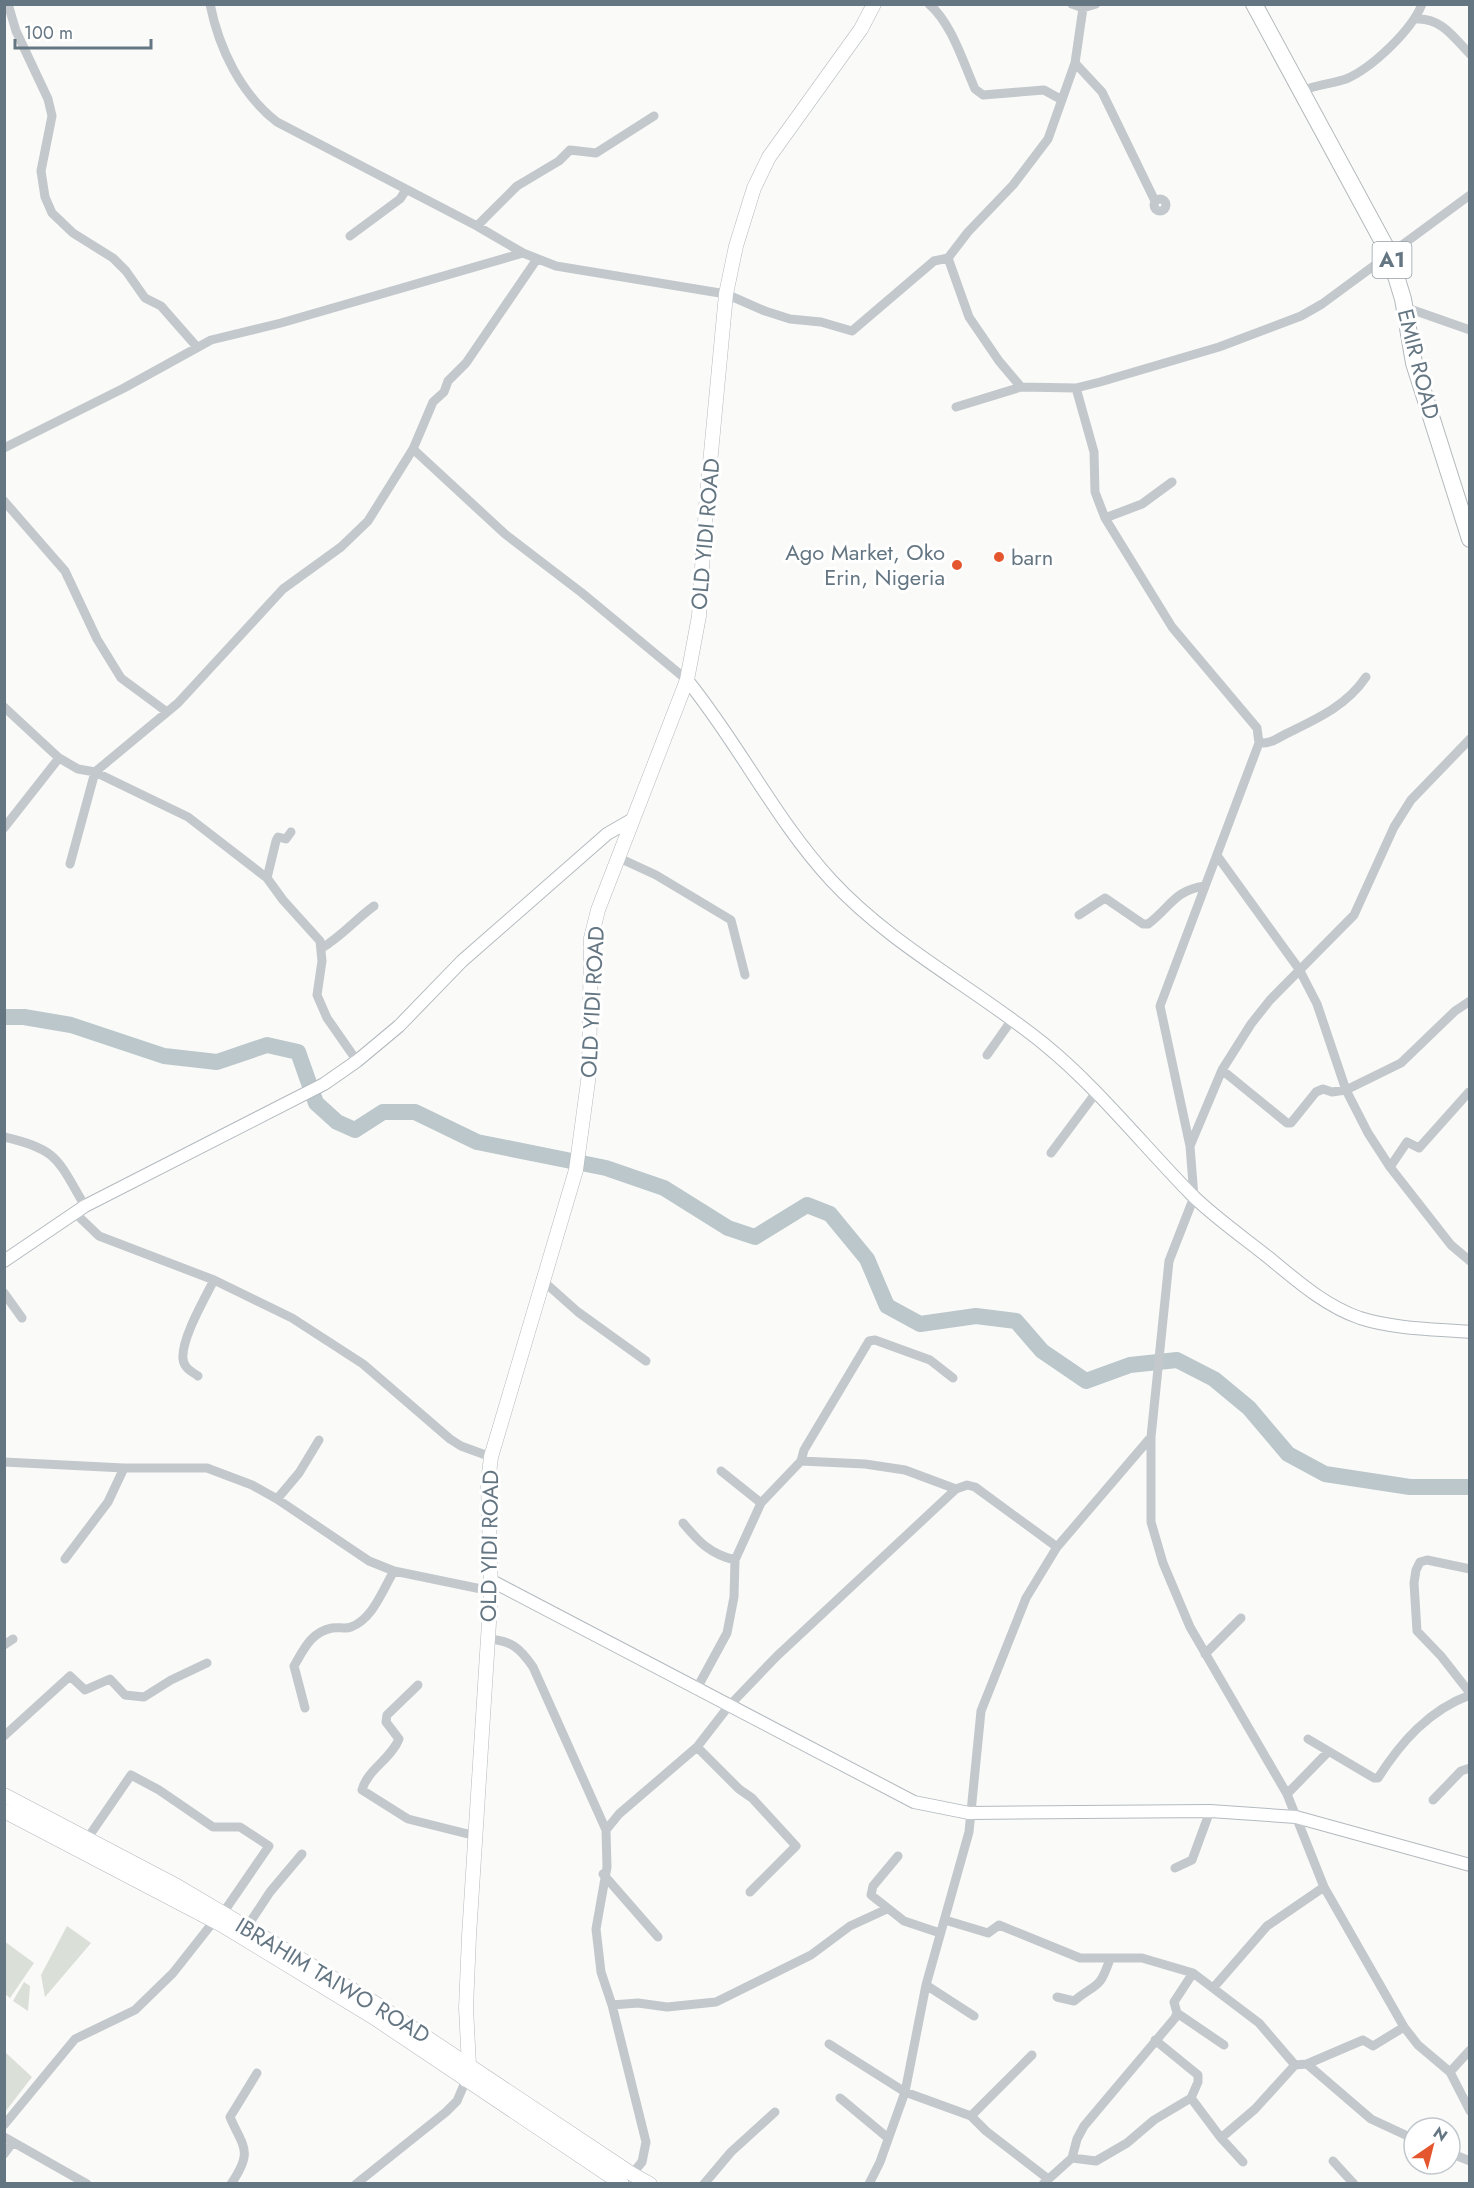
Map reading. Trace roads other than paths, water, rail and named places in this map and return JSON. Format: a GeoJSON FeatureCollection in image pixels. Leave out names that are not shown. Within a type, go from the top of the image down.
{"type":"FeatureCollection","features":[{"type":"Feature","properties":{"kind":"highway","name":"EMIR ROAD"},"geometry":{"type":"LineString","coordinates":[[1254,4],[1393,250],[1403,262],[1414,363],[1470,539]]}},
{"type":"Feature","properties":{"kind":"highway","name":"EMIR ROAD"},"geometry":{"type":"LineString","coordinates":[[1265,4],[1393,250]]}},
{"type":"Feature","properties":{"kind":"highway","name":"EMIR ROAD"},"geometry":{"type":"LineString","coordinates":[[1409,310],[1421,361],[1470,515]]}},
{"type":"Feature","properties":{"kind":"main road","name":"OLD YIDI ROAD"},"geometry":{"type":"LineString","coordinates":[[466,2080],[470,2065],[466,2008],[491,1586],[488,1482],[491,1457],[576,1170],[589,1074],[591,938],[617,857],[687,680],[699,616],[706,506],[726,294],[736,246],[754,188],[769,157],[861,29],[873,4]]}},
{"type":"Feature","properties":{"kind":"main road","name":"IBRAHIM TAIWO ROAD"},"geometry":{"type":"LineString","coordinates":[[4,1796],[137,1864],[619,2179],[650,2184]]}},
{"type":"Feature","properties":{"kind":"main road","name":"IBRAHIM TAIWO ROAD"},"geometry":{"type":"LineString","coordinates":[[4,1811],[218,1917],[247,1927],[456,2055],[619,2179]]}},
{"type":"Feature","properties":{"kind":"main road","name":"OLD YIDI ROAD"},"geometry":{"type":"LineString","coordinates":[[453,2071],[466,2008]]}},
{"type":"Feature","properties":{"kind":"street"},"geometry":{"type":"LineString","coordinates":[[8,4],[16,31],[48,99],[52,116],[41,171],[45,197],[52,213],[73,233],[113,258],[126,271],[145,298],[161,306],[197,347]]}},
{"type":"Feature","properties":{"kind":"street"},"geometry":{"type":"LineString","coordinates":[[210,4],[229,60],[242,85],[260,108],[277,122],[477,226],[524,253],[556,266],[726,294],[790,319],[821,322],[852,331],[933,261],[948,258],[968,232],[1013,185],[1048,139],[1075,63],[1083,8]]}},
{"type":"Feature","properties":{"kind":"street"},"geometry":{"type":"LineString","coordinates":[[930,4],[950,33],[975,89],[983,95],[1044,90],[1062,100]]}},
{"type":"Feature","properties":{"kind":"street"},"geometry":{"type":"LineString","coordinates":[[1072,4],[1083,8],[1096,4]]}},
{"type":"Feature","properties":{"kind":"street"},"geometry":{"type":"LineString","coordinates":[[1310,88],[1344,80],[1368,67],[1417,19],[1422,4]]}},
{"type":"Feature","properties":{"kind":"street"},"geometry":{"type":"LineString","coordinates":[[1417,19],[1432,20],[1439,24],[1470,54]]}},
{"type":"Feature","properties":{"kind":"street"},"geometry":{"type":"LineString","coordinates":[[1075,63],[1102,92],[1155,201]]}},
{"type":"Feature","properties":{"kind":"street"},"geometry":{"type":"LineString","coordinates":[[477,226],[512,190],[559,161],[570,150],[596,153],[654,116]]}},
{"type":"Feature","properties":{"kind":"street"},"geometry":{"type":"LineString","coordinates":[[350,236],[400,199],[406,190]]}},
{"type":"Feature","properties":{"kind":"street"},"geometry":{"type":"LineString","coordinates":[[956,407],[1021,387],[1076,388],[1218,347],[1300,316],[1322,304],[1470,195]]}},
{"type":"Feature","properties":{"kind":"street"},"geometry":{"type":"LineString","coordinates":[[4,448],[124,388],[211,340],[281,323],[524,253]]}},
{"type":"Feature","properties":{"kind":"street"},"geometry":{"type":"LineString","coordinates":[[948,258],[969,317],[999,361],[1021,387]]}},
{"type":"Feature","properties":{"kind":"street"},"geometry":{"type":"LineString","coordinates":[[70,864],[95,772],[167,712],[283,590],[341,547],[368,521],[412,449],[433,402],[444,392],[448,381],[466,363],[537,259]]}},
{"type":"Feature","properties":{"kind":"street"},"geometry":{"type":"LineString","coordinates":[[1409,310],[1470,330]]}},
{"type":"Feature","properties":{"kind":"street"},"geometry":{"type":"LineString","coordinates":[[1076,388],[1094,453],[1095,492],[1105,518],[1172,627],[1257,728],[1259,743],[1160,1006],[1165,1039],[1191,1146],[1194,1197],[1169,1261],[1151,1437],[1151,1522],[1163,1563],[1205,1654],[1287,1794],[1324,1887],[1404,2027],[1418,2045],[1450,2072],[1470,2111]]}},
{"type":"Feature","properties":{"kind":"street"},"geometry":{"type":"LineString","coordinates":[[412,449],[505,534],[582,593],[687,680],[709,707],[797,841],[833,882],[906,948],[1043,1043],[1194,1197],[1301,1284],[1329,1303],[1359,1317],[1393,1326],[1470,1332]]}},
{"type":"Feature","properties":{"kind":"street"},"geometry":{"type":"LineString","coordinates":[[1105,518],[1126,513],[1172,482]]}},
{"type":"Feature","properties":{"kind":"street"},"geometry":{"type":"LineString","coordinates":[[4,501],[65,572],[97,639],[122,678],[167,712]]}},
{"type":"Feature","properties":{"kind":"street"},"geometry":{"type":"LineString","coordinates":[[1259,743],[1276,741],[1319,719],[1349,699],[1366,677]]}},
{"type":"Feature","properties":{"kind":"street"},"geometry":{"type":"LineString","coordinates":[[4,706],[59,758],[78,769],[95,772],[189,817],[267,878],[322,948],[317,995],[327,1018],[357,1061]]}},
{"type":"Feature","properties":{"kind":"street"},"geometry":{"type":"LineString","coordinates":[[1191,1146],[1222,1071],[1251,1024],[1299,969],[1354,915],[1394,827],[1411,800],[1470,739]]}},
{"type":"Feature","properties":{"kind":"street"},"geometry":{"type":"LineString","coordinates":[[4,828],[59,758]]}},
{"type":"Feature","properties":{"kind":"street"},"geometry":{"type":"LineString","coordinates":[[4,1260],[80,1209],[324,1084],[357,1061],[399,1026],[462,961],[598,841],[633,819]]}},
{"type":"Feature","properties":{"kind":"street"},"geometry":{"type":"LineString","coordinates":[[267,878],[273,847],[278,837],[286,839],[291,832]]}},
{"type":"Feature","properties":{"kind":"street"},"geometry":{"type":"LineString","coordinates":[[617,857],[656,874],[731,920],[745,975]]}},
{"type":"Feature","properties":{"kind":"street"},"geometry":{"type":"LineString","coordinates":[[1218,857],[1299,969],[1317,1004],[1346,1090],[1368,1133],[1390,1167],[1451,1245],[1470,1261]]}},
{"type":"Feature","properties":{"kind":"street"},"geometry":{"type":"LineString","coordinates":[[1079,915],[1105,898],[1143,924],[1148,924],[1180,894],[1191,888],[1205,886]]}},
{"type":"Feature","properties":{"kind":"street"},"geometry":{"type":"LineString","coordinates":[[322,948],[342,936],[356,919],[374,906]]}},
{"type":"Feature","properties":{"kind":"street"},"geometry":{"type":"LineString","coordinates":[[1222,1071],[1287,1123],[1294,1121],[1316,1092],[1346,1090],[1401,1063],[1455,1011],[1470,1001]]}},
{"type":"Feature","properties":{"kind":"street"},"geometry":{"type":"LineString","coordinates":[[987,1055],[1011,1021]]}},
{"type":"Feature","properties":{"kind":"street"},"geometry":{"type":"LineString","coordinates":[[1390,1167],[1407,1142],[1419,1148],[1424,1144],[1432,1132],[1469,1092]]}},
{"type":"Feature","properties":{"kind":"street"},"geometry":{"type":"LineString","coordinates":[[1051,1153],[1095,1094]]}},
{"type":"Feature","properties":{"kind":"street"},"geometry":{"type":"LineString","coordinates":[[4,1137],[46,1150],[54,1155],[80,1209],[99,1236],[214,1280],[292,1318],[363,1364],[460,1446],[491,1457]]}},
{"type":"Feature","properties":{"kind":"street"},"geometry":{"type":"LineString","coordinates":[[198,1376],[185,1367],[182,1358],[197,1314],[214,1280]]}},
{"type":"Feature","properties":{"kind":"street"},"geometry":{"type":"LineString","coordinates":[[542,1281],[578,1312],[646,1361]]}},
{"type":"Feature","properties":{"kind":"street"},"geometry":{"type":"LineString","coordinates":[[4,1293],[22,1318]]}},
{"type":"Feature","properties":{"kind":"street"},"geometry":{"type":"LineString","coordinates":[[696,1690],[727,1633],[734,1597],[735,1560],[761,1503],[801,1461],[804,1450],[869,1341],[875,1340],[930,1360],[954,1378]]}},
{"type":"Feature","properties":{"kind":"street"},"geometry":{"type":"LineString","coordinates":[[872,2183],[905,2092],[926,1985],[969,1832],[969,1813],[981,1711],[1026,1598],[1057,1547],[1151,1437]]}},
{"type":"Feature","properties":{"kind":"street"},"geometry":{"type":"LineString","coordinates":[[277,1499],[299,1473],[319,1440]]}},
{"type":"Feature","properties":{"kind":"street"},"geometry":{"type":"LineString","coordinates":[[801,1461],[865,1464],[904,1470],[956,1489]]}},
{"type":"Feature","properties":{"kind":"street"},"geometry":{"type":"LineString","coordinates":[[4,1462],[124,1468],[207,1468],[252,1485],[277,1499],[369,1561],[394,1571],[491,1586],[914,1802],[969,1813],[1210,1811],[1296,1817],[1470,1864]]}},
{"type":"Feature","properties":{"kind":"street"},"geometry":{"type":"LineString","coordinates":[[65,1559],[108,1502],[124,1468]]}},
{"type":"Feature","properties":{"kind":"street"},"geometry":{"type":"LineString","coordinates":[[721,1471],[761,1503]]}},
{"type":"Feature","properties":{"kind":"street"},"geometry":{"type":"LineString","coordinates":[[606,1830],[619,1814],[697,1747],[729,1707],[777,1656],[956,1489],[967,1485],[975,1487],[1057,1547]]}},
{"type":"Feature","properties":{"kind":"street"},"geometry":{"type":"LineString","coordinates":[[682,1523],[710,1551],[735,1560]]}},
{"type":"Feature","properties":{"kind":"street"},"geometry":{"type":"LineString","coordinates":[[1308,1739],[1374,1778],[1378,1778],[1403,1743],[1420,1725],[1449,1703],[1470,1694],[1441,1656],[1420,1637],[1414,1610],[1414,1583],[1416,1570],[1420,1563],[1427,1560],[1470,1569]]}},
{"type":"Feature","properties":{"kind":"street"},"geometry":{"type":"LineString","coordinates":[[305,1708],[294,1666],[314,1635],[333,1628],[351,1627],[362,1620],[374,1607],[394,1571]]}},
{"type":"Feature","properties":{"kind":"street"},"geometry":{"type":"LineString","coordinates":[[1205,1654],[1240,1618]]}},
{"type":"Feature","properties":{"kind":"street"},"geometry":{"type":"LineString","coordinates":[[4,1645],[14,1639]]}},
{"type":"Feature","properties":{"kind":"street"},"geometry":{"type":"LineString","coordinates":[[487,1639],[505,1640],[519,1647],[533,1667],[606,1830],[606,1867],[603,1874],[596,1929],[601,1972],[612,2006],[646,2142],[642,2162],[619,2179]]}},
{"type":"Feature","properties":{"kind":"street"},"geometry":{"type":"LineString","coordinates":[[4,1736],[70,1676],[85,1690],[110,1680],[125,1695],[144,1697],[207,1663]]}},
{"type":"Feature","properties":{"kind":"street"},"geometry":{"type":"LineString","coordinates":[[417,1685],[387,1715],[386,1722],[399,1739],[394,1751],[364,1781],[362,1790],[408,1819],[476,1836]]}},
{"type":"Feature","properties":{"kind":"street"},"geometry":{"type":"LineString","coordinates":[[697,1747],[739,1789],[752,1798],[796,1846],[750,1892]]}},
{"type":"Feature","properties":{"kind":"street"},"geometry":{"type":"LineString","coordinates":[[1287,1794],[1328,1752]]}},
{"type":"Feature","properties":{"kind":"street"},"geometry":{"type":"LineString","coordinates":[[1433,1800],[1461,1771],[1470,1768]]}},
{"type":"Feature","properties":{"kind":"street"},"geometry":{"type":"LineString","coordinates":[[4,2125],[75,2039],[135,2010],[173,1973],[218,1917],[269,1846],[240,1827],[213,1827],[159,1790],[131,1775],[87,1839]]}},
{"type":"Feature","properties":{"kind":"street"},"geometry":{"type":"LineString","coordinates":[[1174,1868],[1192,1860],[1210,1811]]}},
{"type":"Feature","properties":{"kind":"street"},"geometry":{"type":"LineString","coordinates":[[247,1927],[270,1892],[302,1854]]}},
{"type":"Feature","properties":{"kind":"street"},"geometry":{"type":"LineString","coordinates":[[898,1856],[873,1886],[871,1894],[904,1921],[939,1933]]}},
{"type":"Feature","properties":{"kind":"street"},"geometry":{"type":"LineString","coordinates":[[603,1874],[658,1937]]}},
{"type":"Feature","properties":{"kind":"street"},"geometry":{"type":"LineString","coordinates":[[1214,1987],[1267,1926],[1324,1887]]}},
{"type":"Feature","properties":{"kind":"street"},"geometry":{"type":"LineString","coordinates":[[612,2006],[638,2003],[667,2007],[716,2002],[811,1954],[850,1926],[887,1909]]}},
{"type":"Feature","properties":{"kind":"street"},"geometry":{"type":"LineString","coordinates":[[945,1920],[988,1933],[999,1926],[1080,1958],[1110,1959],[1126,1956],[1146,1958],[1193,1973],[1259,2023],[1295,2065]]}},
{"type":"Feature","properties":{"kind":"street"},"geometry":{"type":"LineString","coordinates":[[1057,1997],[1074,2001],[1088,1989],[1097,1987],[1103,1979],[1110,1959]]}},
{"type":"Feature","properties":{"kind":"street"},"geometry":{"type":"LineString","coordinates":[[1193,1973],[1174,2002],[1177,2013],[1224,2045]]}},
{"type":"Feature","properties":{"kind":"street"},"geometry":{"type":"LineString","coordinates":[[926,1985],[974,2016]]}},
{"type":"Feature","properties":{"kind":"street"},"geometry":{"type":"LineString","coordinates":[[830,2044],[905,2092],[971,2116],[1045,2181],[1072,2158],[1077,2139],[1084,2126],[1177,2013]]}},
{"type":"Feature","properties":{"kind":"street"},"geometry":{"type":"LineString","coordinates":[[1221,2138],[1255,2109],[1295,2065],[1307,2064],[1363,2040],[1373,2046],[1404,2027]]}},
{"type":"Feature","properties":{"kind":"street"},"geometry":{"type":"LineString","coordinates":[[1072,2158],[1096,2161],[1127,2143],[1154,2120],[1191,2098],[1198,2082],[1198,2075],[1155,2040]]}},
{"type":"Feature","properties":{"kind":"street"},"geometry":{"type":"LineString","coordinates":[[1450,2072],[1470,2050]]}},
{"type":"Feature","properties":{"kind":"street"},"geometry":{"type":"LineString","coordinates":[[971,2116],[1032,2055]]}},
{"type":"Feature","properties":{"kind":"street"},"geometry":{"type":"LineString","coordinates":[[1307,2064],[1371,2119],[1402,2133]]}},
{"type":"Feature","properties":{"kind":"street"},"geometry":{"type":"LineString","coordinates":[[231,2184],[240,2170],[245,2154],[239,2130],[230,2117],[257,2073]]}},
{"type":"Feature","properties":{"kind":"street"},"geometry":{"type":"LineString","coordinates":[[356,2184],[446,2112],[457,2101],[466,2080]]}},
{"type":"Feature","properties":{"kind":"street"},"geometry":{"type":"LineString","coordinates":[[840,2098],[888,2138]]}},
{"type":"Feature","properties":{"kind":"street"},"geometry":{"type":"LineString","coordinates":[[1191,2098],[1221,2138],[1243,2162]]}},
{"type":"Feature","properties":{"kind":"street"},"geometry":{"type":"LineString","coordinates":[[704,2184],[731,2152],[775,2112]]}},
{"type":"Feature","properties":{"kind":"street"},"geometry":{"type":"LineString","coordinates":[[4,2154],[9,2140],[87,2184]]}},
{"type":"Feature","properties":{"kind":"street"},"geometry":{"type":"LineString","coordinates":[[1333,2162],[1354,2184]]}},
{"type":"Feature","properties":{"kind":"waterway"},"geometry":{"type":"LineString","coordinates":[[4,1017],[24,1017],[71,1025],[164,1056],[217,1062],[267,1045],[298,1052],[316,1103],[337,1122],[355,1130],[383,1112],[415,1112],[477,1142],[606,1168],[664,1188],[728,1228],[755,1237],[807,1205],[830,1214],[867,1259],[887,1306],[920,1324],[976,1316],[1016,1321],[1042,1351],[1086,1381],[1130,1365],[1177,1360],[1214,1379],[1249,1408],[1288,1454],[1325,1474],[1410,1487],[1470,1487]]}},
{"type":"Feature","properties":{"kind":"place","name":"barn"},"geometry":{"type":"Point","coordinates":[999,557]}},
{"type":"Feature","properties":{"kind":"place","name":"Ago Market, Oko Erin, Nigeria"},"geometry":{"type":"Point","coordinates":[957,565]}}]}
